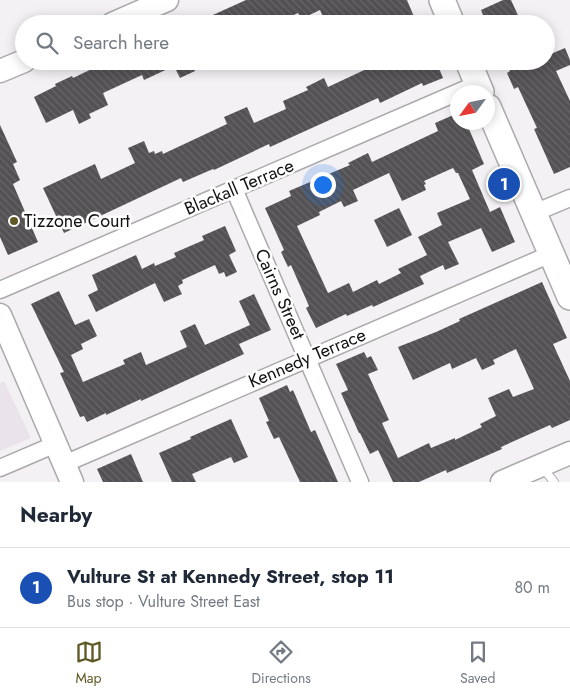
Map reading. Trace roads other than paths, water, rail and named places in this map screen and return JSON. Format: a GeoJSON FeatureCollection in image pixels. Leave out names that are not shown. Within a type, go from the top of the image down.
{"type":"FeatureCollection","features":[{"type":"Feature","properties":{"kind":"main road"},"geometry":{"type":"LineString","coordinates":[[133,15],[167,0]]}},
{"type":"Feature","properties":{"kind":"main road"},"geometry":{"type":"LineString","coordinates":[[0,71],[15,65]]}},
{"type":"Feature","properties":{"kind":"main road"},"geometry":{"type":"LineString","coordinates":[[495,123],[570,297]]}},
{"type":"Feature","properties":{"kind":"main road"},"geometry":{"type":"LineString","coordinates":[[0,315],[64,463]]}},
{"type":"Feature","properties":{"kind":"main road"},"geometry":{"type":"LineString","coordinates":[[502,482],[548,474],[570,453]]}},
{"type":"Feature","properties":{"kind":"street","name":"Blackall Terrace"},"geometry":{"type":"LineString","coordinates":[[0,290],[234,189],[475,79]]}},
{"type":"Feature","properties":{"kind":"street","name":"Cairns Street"},"geometry":{"type":"LineString","coordinates":[[234,189],[360,482]]}},
{"type":"Feature","properties":{"kind":"street"},"geometry":{"type":"LineString","coordinates":[[534,213],[570,198]]}},
{"type":"Feature","properties":{"kind":"street","name":"Kennedy Terrace"},"geometry":{"type":"LineString","coordinates":[[0,468],[64,463],[551,254]]}},
{"type":"Feature","properties":{"kind":"place","name":"Vulture St at Kennedy Street, stop 11"},"geometry":{"type":"Point","coordinates":[504,184]}},
{"type":"Feature","properties":{"kind":"place","name":"Tizzone Court"},"geometry":{"type":"Point","coordinates":[14,221]}}]}
